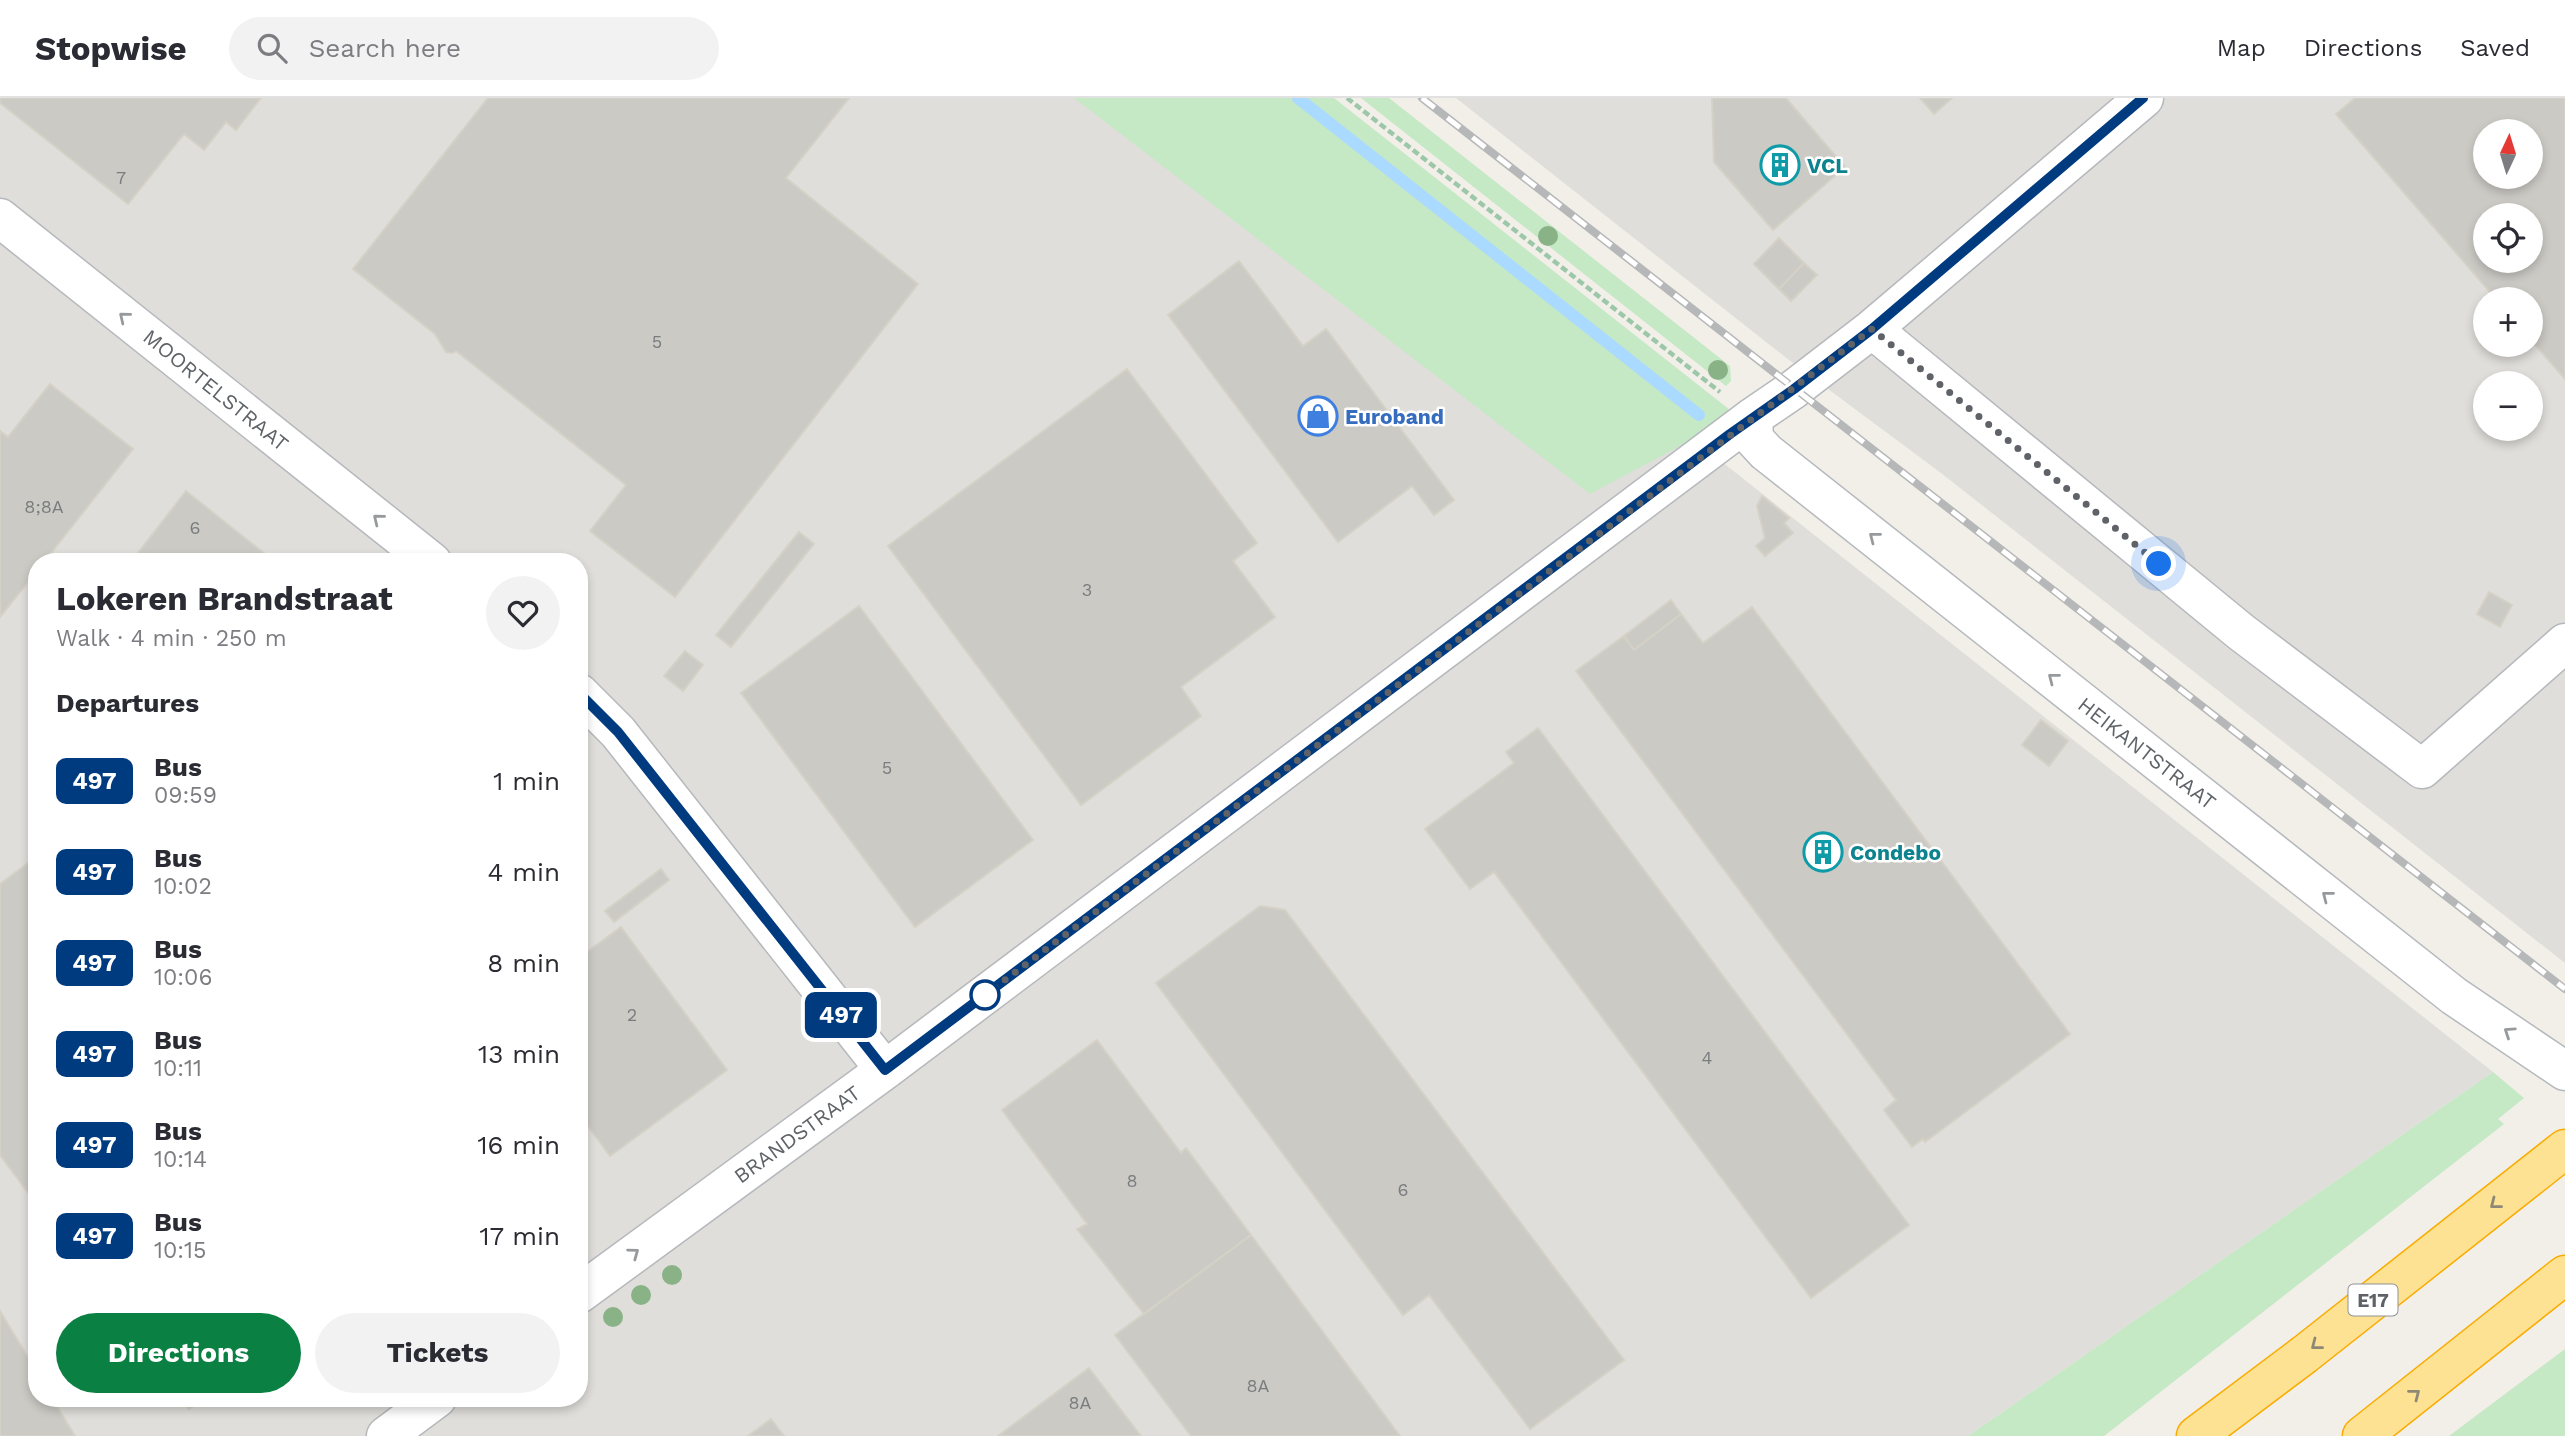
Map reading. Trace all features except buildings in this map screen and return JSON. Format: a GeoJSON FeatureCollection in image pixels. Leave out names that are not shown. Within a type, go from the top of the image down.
{"type":"FeatureCollection","features":[{"type":"Feature","properties":{"kind":"highway","name":"E17"},"geometry":{"type":"LineString","coordinates":[[2196,1436],[2557,1156]]}},
{"type":"Feature","properties":{"kind":"highway"},"geometry":{"type":"LineString","coordinates":[[2362,1436],[2565,1275]]}},
{"type":"Feature","properties":{"kind":"street","name":"BRANDSTRAAT"},"geometry":{"type":"LineString","coordinates":[[588,1287],[885,1070],[1753,417],[1794,389],[1872,329],[2144,98]]}},
{"type":"Feature","properties":{"kind":"street","name":"MOORTELSTRAAT"},"geometry":{"type":"LineString","coordinates":[[0,218],[421,553]]}},
{"type":"Feature","properties":{"kind":"street"},"geometry":{"type":"LineString","coordinates":[[1872,329],[2241,632],[2422,769],[2565,643]]}},
{"type":"Feature","properties":{"kind":"street","name":"HEIKANTSTRAAT"},"geometry":{"type":"LineString","coordinates":[[1753,417],[1754,439],[1766,452],[2454,996],[2565,1071]]}},
{"type":"Feature","properties":{"kind":"street"},"geometry":{"type":"LineString","coordinates":[[588,701],[618,732],[885,1070]]}},
{"type":"Feature","properties":{"kind":"street"},"geometry":{"type":"LineString","coordinates":[[386,1436],[425,1407]]}},
{"type":"Feature","properties":{"kind":"path"},"geometry":{"type":"LineString","coordinates":[[1347,98],[1753,417]]}},
{"type":"Feature","properties":{"kind":"shaded area"},"geometry":{"type":"Polygon","coordinates":[[[0,98],[1262,98],[2493,1072],[1968,1436],[0,1436],[0,98]]]}},
{"type":"Feature","properties":{"kind":"shaded area"},"geometry":{"type":"Polygon","coordinates":[[[1456,98],[2565,98],[2565,963],[1941,473],[1789,360],[1456,98]]]}},
{"type":"Feature","properties":{"kind":"green space"},"geometry":{"type":"Polygon","coordinates":[[[1074,98],[1334,98],[1730,410],[1693,439],[1590,494],[1074,98]]]}},
{"type":"Feature","properties":{"kind":"green space"},"geometry":{"type":"Polygon","coordinates":[[[1361,98],[1389,98],[1730,366],[1731,381],[1726,386],[1361,98]]]}},
{"type":"Feature","properties":{"kind":"green space"},"geometry":{"type":"Polygon","coordinates":[[[2493,1072],[2524,1098],[2498,1119],[2504,1124],[2104,1436],[1968,1436],[2493,1072]]]}},
{"type":"Feature","properties":{"kind":"green space"},"geometry":{"type":"Polygon","coordinates":[[[2565,1349],[2565,1436],[2449,1436],[2565,1349]]]}},
{"type":"Feature","properties":{"kind":"waterway"},"geometry":{"type":"LineString","coordinates":[[1298,98],[1699,415]]}},
{"type":"Feature","properties":{"kind":"railway"},"geometry":{"type":"LineString","coordinates":[[1422,98],[2565,989]]}},
{"type":"Feature","properties":{"kind":"bus line","name":"497"},"geometry":{"type":"LineString","coordinates":[[588,702],[618,732],[885,1070],[1872,329],[2143,98]]}},
{"type":"Feature","properties":{"kind":"place","name":"VCL"},"geometry":{"type":"Point","coordinates":[1780,165]}},
{"type":"Feature","properties":{"kind":"place","name":"Euroband"},"geometry":{"type":"Point","coordinates":[1318,416]}},
{"type":"Feature","properties":{"kind":"place","name":"Condebo"},"geometry":{"type":"Point","coordinates":[1823,852]}},
{"type":"Feature","properties":{"kind":"route"},"geometry":{"type":"LineString","coordinates":[[985,995],[1872,329],[2159,564]]}}]}
